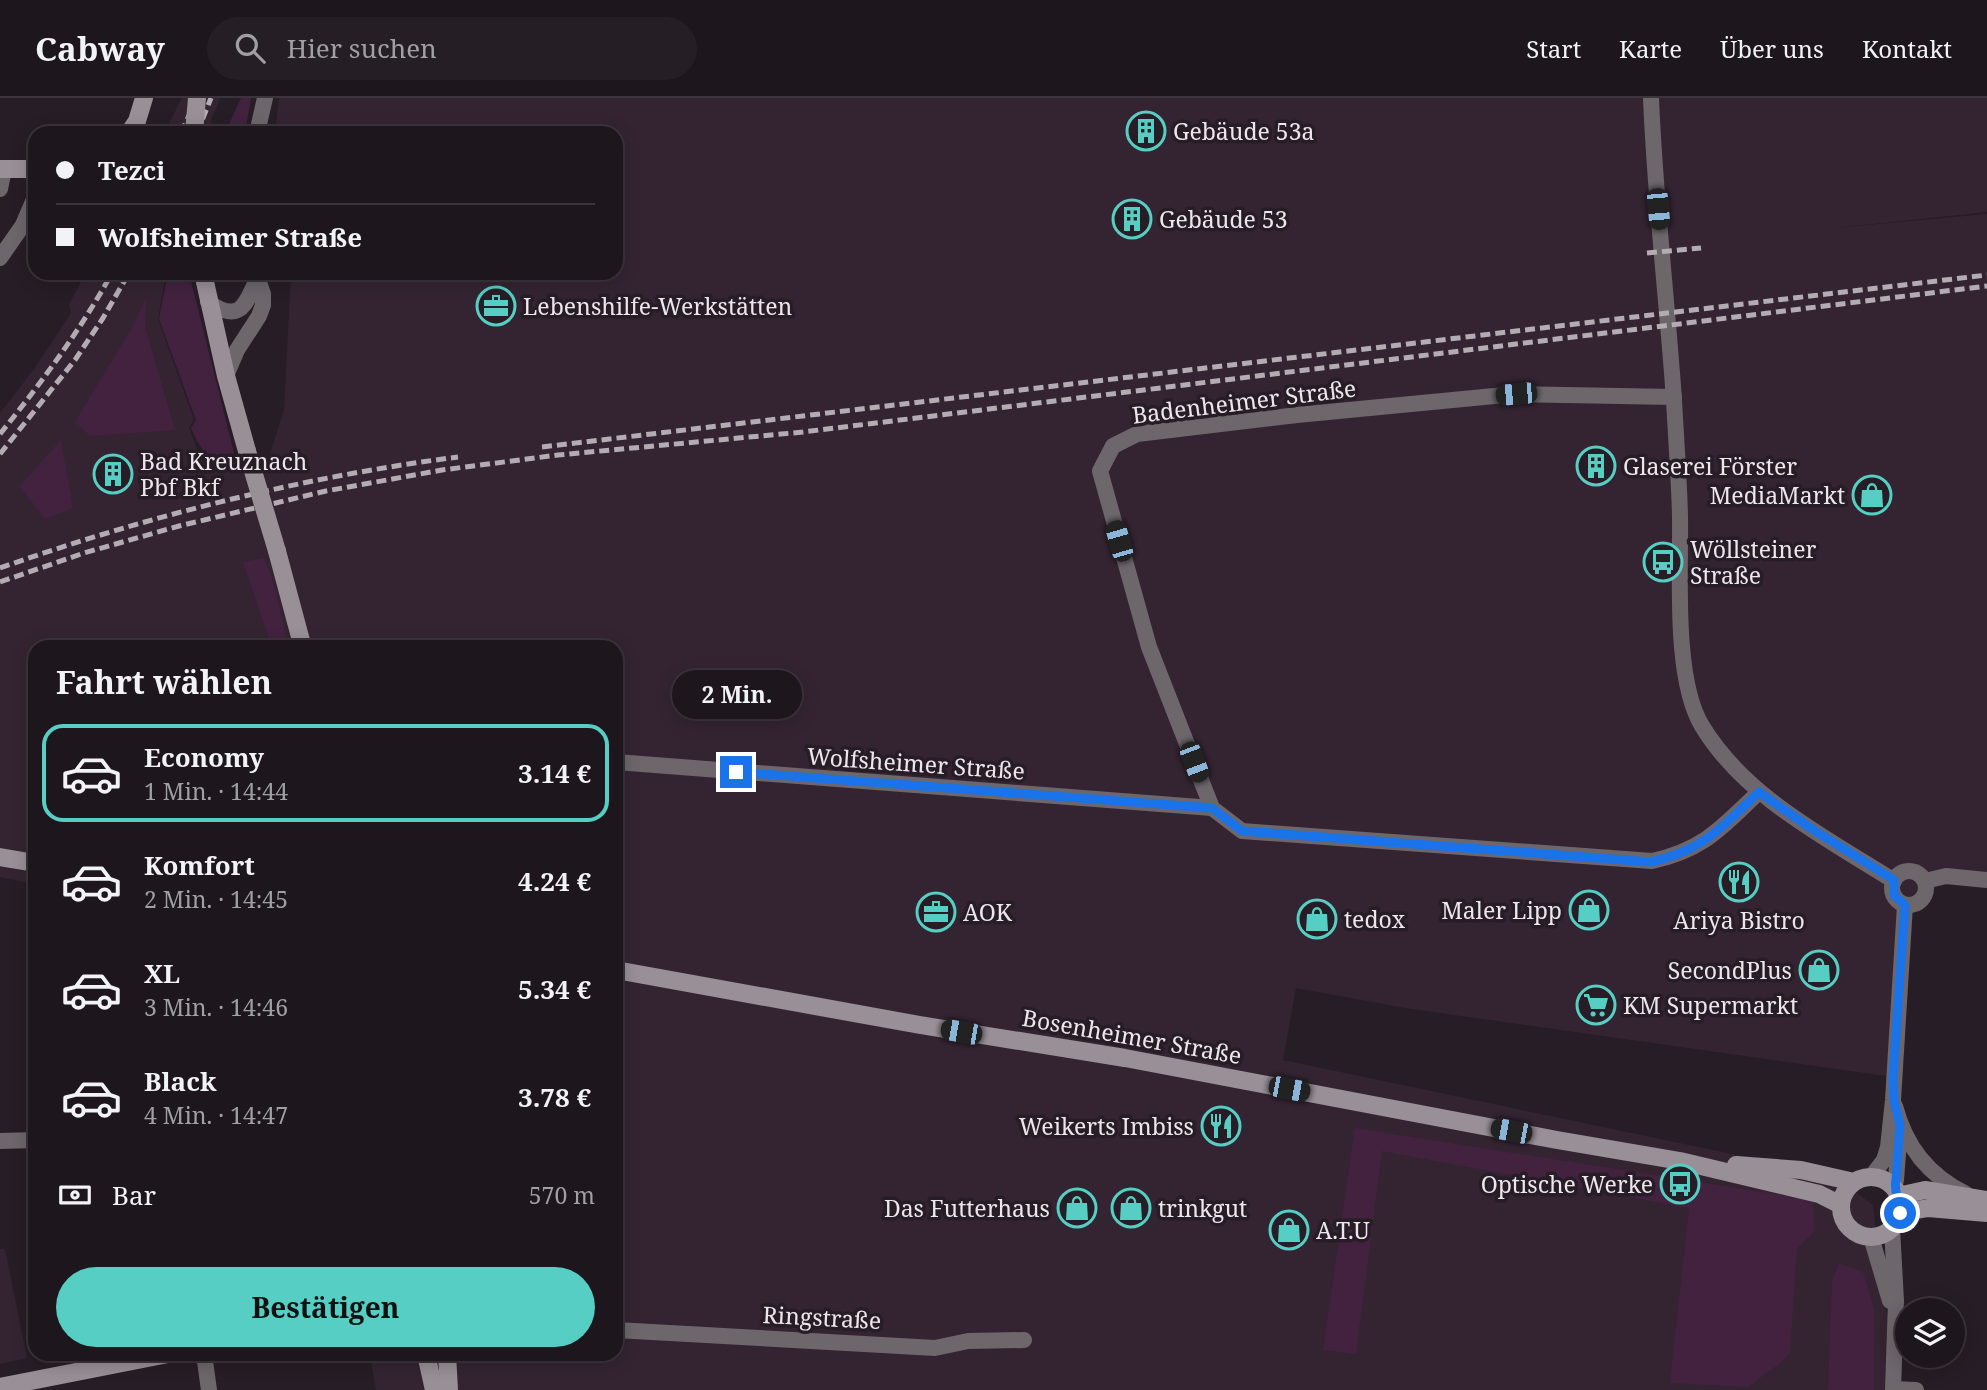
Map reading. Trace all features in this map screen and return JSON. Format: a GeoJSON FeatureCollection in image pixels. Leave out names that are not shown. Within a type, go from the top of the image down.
{"type":"FeatureCollection","features":[{"type":"Feature","properties":{"kind":"street"},"geometry":{"type":"LineString","coordinates":[[134,126],[144,98]]}},
{"type":"Feature","properties":{"kind":"street"},"geometry":{"type":"LineString","coordinates":[[195,126],[197,98]]}},
{"type":"Feature","properties":{"kind":"street"},"geometry":{"type":"LineString","coordinates":[[259,126],[265,98]]}},
{"type":"Feature","properties":{"kind":"street"},"geometry":{"type":"LineString","coordinates":[[1651,98],[1674,397],[1680,514],[1681,622],[1686,678],[1700,722],[1723,759],[1759,792],[1894,880]]}},
{"type":"Feature","properties":{"kind":"street"},"geometry":{"type":"LineString","coordinates":[[0,189],[2,169],[28,169]]}},
{"type":"Feature","properties":{"kind":"street"},"geometry":{"type":"LineString","coordinates":[[0,258],[28,214]]}},
{"type":"Feature","properties":{"kind":"street"},"geometry":{"type":"LineString","coordinates":[[205,287],[222,312],[237,311],[247,304],[256,280]]}},
{"type":"Feature","properties":{"kind":"street"},"geometry":{"type":"LineString","coordinates":[[226,376],[237,350],[263,305],[258,280]]}},
{"type":"Feature","properties":{"kind":"street"},"geometry":{"type":"LineString","coordinates":[[205,287],[226,376],[301,640]]}},
{"type":"Feature","properties":{"kind":"street","name":"Badenheimer Straße"},"geometry":{"type":"LineString","coordinates":[[1212,808],[1149,647],[1111,515],[1100,471],[1113,446],[1137,434],[1297,415],[1516,394],[1674,397]]}},
{"type":"Feature","properties":{"kind":"street","name":"Wolfsheimer Straße"},"geometry":{"type":"LineString","coordinates":[[623,763],[1212,808]]}},
{"type":"Feature","properties":{"kind":"street"},"geometry":{"type":"LineString","coordinates":[[1212,808],[1242,831],[1651,862],[1680,854],[1709,840],[1759,792]]}},
{"type":"Feature","properties":{"kind":"street"},"geometry":{"type":"LineString","coordinates":[[0,857],[28,862]]}},
{"type":"Feature","properties":{"kind":"street"},"geometry":{"type":"LineString","coordinates":[[1894,880],[1907,871],[1917,873],[1925,881],[1923,898],[1917,903],[1905,905]]}},
{"type":"Feature","properties":{"kind":"street"},"geometry":{"type":"LineString","coordinates":[[1925,881],[1946,876],[1987,880]]}},
{"type":"Feature","properties":{"kind":"street"},"geometry":{"type":"LineString","coordinates":[[1894,880],[1894,895],[1905,905]]}},
{"type":"Feature","properties":{"kind":"street"},"geometry":{"type":"LineString","coordinates":[[1905,905],[1894,1100],[1888,1147],[1884,1160],[1863,1180],[1847,1188],[1841,1205],[1847,1225],[1858,1234],[1871,1237],[1879,1236],[1896,1206],[1925,1190],[1979,1198]]}},
{"type":"Feature","properties":{"kind":"street","name":"Bosenheimer Straße"},"geometry":{"type":"LineString","coordinates":[[623,971],[920,1026],[1125,1058],[1680,1161],[1819,1194],[1841,1205]]}},
{"type":"Feature","properties":{"kind":"street"},"geometry":{"type":"LineString","coordinates":[[1894,1100],[1900,1125],[1913,1150],[1933,1174],[1946,1185],[1979,1198]]}},
{"type":"Feature","properties":{"kind":"street"},"geometry":{"type":"LineString","coordinates":[[1895,1298],[1896,1180],[1900,1125]]}},
{"type":"Feature","properties":{"kind":"street"},"geometry":{"type":"LineString","coordinates":[[0,1141],[28,1140]]}},
{"type":"Feature","properties":{"kind":"street","name":"Bosenheimer Straße"},"geometry":{"type":"LineString","coordinates":[[1680,1161],[1801,1170],[1863,1180]]}},
{"type":"Feature","properties":{"kind":"street"},"geometry":{"type":"LineString","coordinates":[[1863,1180],[1880,1179],[1896,1206]]}},
{"type":"Feature","properties":{"kind":"street"},"geometry":{"type":"LineString","coordinates":[[1896,1206],[1987,1213]]}},
{"type":"Feature","properties":{"kind":"street"},"geometry":{"type":"LineString","coordinates":[[1871,1237],[1890,1300],[1895,1328],[1893,1390],[1916,1390]]}},
{"type":"Feature","properties":{"kind":"street","name":"Ringstraße"},"geometry":{"type":"LineString","coordinates":[[623,1330],[935,1348],[968,1341],[1024,1340]]}},
{"type":"Feature","properties":{"kind":"street"},"geometry":{"type":"LineString","coordinates":[[0,1387],[132,1361]]}},
{"type":"Feature","properties":{"kind":"street"},"geometry":{"type":"LineString","coordinates":[[205,1361],[209,1390]]}},
{"type":"Feature","properties":{"kind":"street"},"geometry":{"type":"LineString","coordinates":[[428,1361],[434,1390]]}},
{"type":"Feature","properties":{"kind":"street"},"geometry":{"type":"LineString","coordinates":[[447,1361],[449,1390]]}},
{"type":"Feature","properties":{"kind":"shaded area"},"geometry":{"type":"Polygon","coordinates":[[[182,98],[220,98],[211,120],[211,126],[168,126],[182,98]]]}},
{"type":"Feature","properties":{"kind":"shaded area"},"geometry":{"type":"Polygon","coordinates":[[[241,98],[251,98],[246,126],[228,126],[241,98]]]}},
{"type":"Feature","properties":{"kind":"shaded area"},"geometry":{"type":"Polygon","coordinates":[[[279,98],[1987,98],[1987,212],[1835,228],[1987,214],[1987,880],[1926,885],[1923,898],[1911,905],[1893,1077],[1405,1008],[1296,988],[1283,1060],[1833,1175],[1873,1205],[1883,1301],[1893,1331],[1893,1390],[376,1390],[371,1361],[623,1361],[623,640],[28,640],[28,883],[0,877],[0,413],[34,369],[71,313],[69,304],[82,280],[165,280],[158,319],[194,420],[189,428],[198,451],[216,462],[267,463],[284,410],[291,280],[623,280],[623,126],[276,126],[279,98]]]}},
{"type":"Feature","properties":{"kind":"shaded area"},"geometry":{"type":"Polygon","coordinates":[[[167,280],[191,280],[236,461],[212,457],[199,444],[191,428],[196,420],[159,319],[167,280]]]}},
{"type":"Feature","properties":{"kind":"shaded area"},"geometry":{"type":"Polygon","coordinates":[[[146,298],[145,327],[175,430],[90,436],[75,422],[133,326],[146,298]]]}},
{"type":"Feature","properties":{"kind":"shaded area"},"geometry":{"type":"Polygon","coordinates":[[[61,440],[73,508],[45,519],[20,486],[61,440]]]}},
{"type":"Feature","properties":{"kind":"shaded area"},"geometry":{"type":"Polygon","coordinates":[[[264,558],[272,578],[287,640],[270,640],[243,562],[264,558]]]}},
{"type":"Feature","properties":{"kind":"shaded area"},"geometry":{"type":"Polygon","coordinates":[[[1355,1128],[1813,1200],[1814,1231],[1797,1248],[1790,1353],[1748,1387],[1670,1383],[1689,1208],[1382,1151],[1356,1354],[1323,1350],[1355,1128]]]}},
{"type":"Feature","properties":{"kind":"shaded area"},"geometry":{"type":"Polygon","coordinates":[[[0,1249],[5,1249],[27,1358],[0,1364],[0,1249]]]}},
{"type":"Feature","properties":{"kind":"shaded area"},"geometry":{"type":"Polygon","coordinates":[[[1839,1263],[1863,1272],[1874,1308],[1874,1390],[1828,1390],[1832,1282],[1839,1263]]]}},
{"type":"Feature","properties":{"kind":"railway"},"geometry":{"type":"LineString","coordinates":[[184,126],[197,98]]}},
{"type":"Feature","properties":{"kind":"railway"},"geometry":{"type":"LineString","coordinates":[[200,126],[211,98]]}},
{"type":"Feature","properties":{"kind":"railway"},"geometry":{"type":"LineString","coordinates":[[1647,253],[1701,248]]}},
{"type":"Feature","properties":{"kind":"railway"},"geometry":{"type":"LineString","coordinates":[[542,447],[1987,275]]}},
{"type":"Feature","properties":{"kind":"railway"},"geometry":{"type":"LineString","coordinates":[[0,434],[59,356],[108,280]]}},
{"type":"Feature","properties":{"kind":"railway"},"geometry":{"type":"LineString","coordinates":[[0,454],[75,360],[125,280]]}},
{"type":"Feature","properties":{"kind":"railway"},"geometry":{"type":"LineString","coordinates":[[0,582],[84,553],[179,526],[326,491],[442,470],[558,455],[803,432],[1987,286]]}},
{"type":"Feature","properties":{"kind":"railway"},"geometry":{"type":"LineString","coordinates":[[0,568],[112,532],[226,500],[341,475],[458,457]]}},
{"type":"Feature","properties":{"kind":"place","name":"Gebäude 53a"},"geometry":{"type":"Point","coordinates":[1146,131]}},
{"type":"Feature","properties":{"kind":"place","name":"Gebäude 53"},"geometry":{"type":"Point","coordinates":[1132,219]}},
{"type":"Feature","properties":{"kind":"place","name":"Lebenshilfe-Werkstätten"},"geometry":{"type":"Point","coordinates":[496,306]}},
{"type":"Feature","properties":{"kind":"place","name":"Glaserei Förster"},"geometry":{"type":"Point","coordinates":[1596,466]}},
{"type":"Feature","properties":{"kind":"place","name":"Bad Kreuznach Pbf Bkf"},"geometry":{"type":"Point","coordinates":[113,474]}},
{"type":"Feature","properties":{"kind":"place","name":"MediaMarkt"},"geometry":{"type":"Point","coordinates":[1872,495]}},
{"type":"Feature","properties":{"kind":"place","name":"Wöllsteiner Straße"},"geometry":{"type":"Point","coordinates":[1663,562]}},
{"type":"Feature","properties":{"kind":"place","name":"Ariya Bistro"},"geometry":{"type":"Point","coordinates":[1739,882]}},
{"type":"Feature","properties":{"kind":"place","name":"Maler Lipp"},"geometry":{"type":"Point","coordinates":[1589,910]}},
{"type":"Feature","properties":{"kind":"place","name":"AOK"},"geometry":{"type":"Point","coordinates":[936,912]}},
{"type":"Feature","properties":{"kind":"place","name":"tedox"},"geometry":{"type":"Point","coordinates":[1317,919]}},
{"type":"Feature","properties":{"kind":"place","name":"SecondPlus"},"geometry":{"type":"Point","coordinates":[1819,970]}},
{"type":"Feature","properties":{"kind":"place","name":"KM Supermarkt"},"geometry":{"type":"Point","coordinates":[1596,1005]}},
{"type":"Feature","properties":{"kind":"place","name":"Weikerts Imbiss"},"geometry":{"type":"Point","coordinates":[1221,1126]}},
{"type":"Feature","properties":{"kind":"place","name":"Optische Werke"},"geometry":{"type":"Point","coordinates":[1680,1184]}},
{"type":"Feature","properties":{"kind":"place","name":"Das Futterhaus"},"geometry":{"type":"Point","coordinates":[1077,1208]}},
{"type":"Feature","properties":{"kind":"place","name":"trinkgut"},"geometry":{"type":"Point","coordinates":[1131,1208]}},
{"type":"Feature","properties":{"kind":"place","name":"A.T.U"},"geometry":{"type":"Point","coordinates":[1289,1230]}},
{"type":"Feature","properties":{"kind":"route"},"geometry":{"type":"LineString","coordinates":[[736,772],[1212,808],[1242,831],[1651,862],[1680,854],[1709,840],[1759,792],[1894,880],[1892,891],[1897,900],[1905,905],[1893,1077],[1894,1100],[1900,1125],[1894,1188],[1900,1204],[1900,1213]]}}]}
